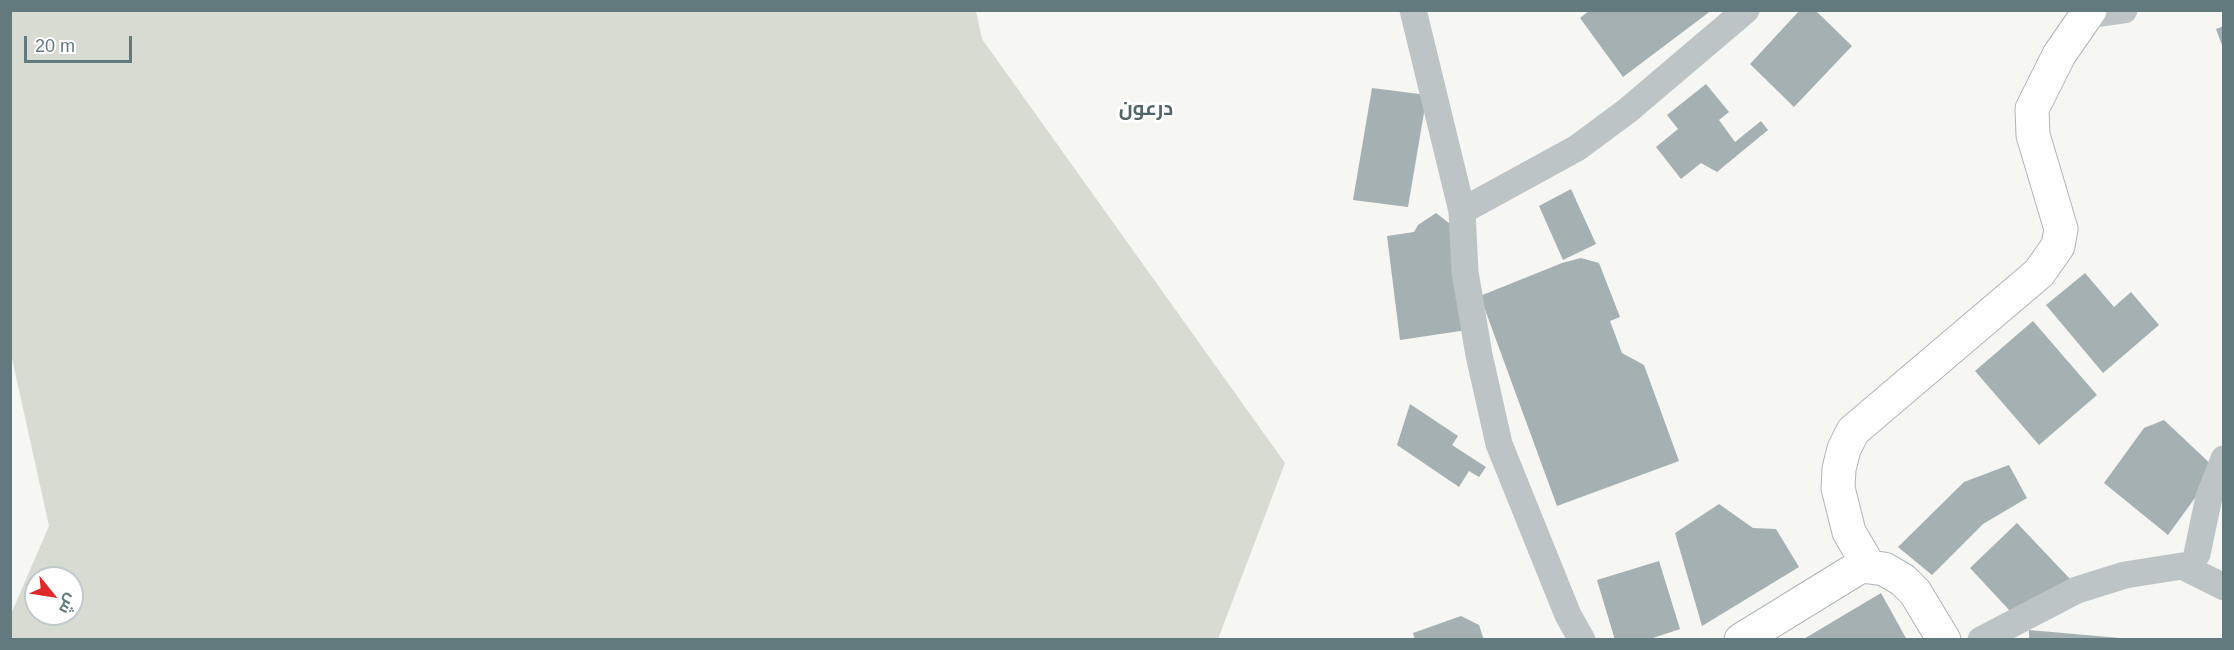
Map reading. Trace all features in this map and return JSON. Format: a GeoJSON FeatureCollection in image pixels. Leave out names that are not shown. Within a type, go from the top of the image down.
{"type":"FeatureCollection","features":[{"type":"Feature","properties":{"kind":"street"},"geometry":{"type":"LineString","coordinates":[[1413,10],[1462,211],[1465,272],[1479,355],[1499,444],[1568,615],[1582,639]]}},
{"type":"Feature","properties":{"kind":"street"},"geometry":{"type":"LineString","coordinates":[[1462,211],[1577,148],[1627,111],[1746,10]]}},
{"type":"Feature","properties":{"kind":"street"},"geometry":{"type":"LineString","coordinates":[[1869,566],[1849,532],[1838,488],[1839,469],[1844,449],[1853,431],[2039,273],[2058,246],[2061,230],[2033,135],[2032,109],[2059,55],[2089,13],[2124,10]]}},
{"type":"Feature","properties":{"kind":"street"},"geometry":{"type":"LineString","coordinates":[[2190,560],[2223,459]]}},
{"type":"Feature","properties":{"kind":"street"},"geometry":{"type":"LineString","coordinates":[[1981,639],[2077,590],[2125,574],[2190,560],[2223,528]]}},
{"type":"Feature","properties":{"kind":"street"},"geometry":{"type":"LineString","coordinates":[[2190,560],[2223,587]]}},
{"type":"Feature","properties":{"kind":"street"},"geometry":{"type":"LineString","coordinates":[[1741,639],[1850,570],[1869,566],[1895,574],[1911,586],[1944,639]]}},
{"type":"Feature","properties":{"kind":"shaded area"},"geometry":{"type":"Polygon","coordinates":[[[11,10],[976,11],[982,39],[1285,463],[1218,639],[11,639],[11,614],[24,584],[24,626],[84,626],[84,566],[32,566],[49,526],[11,354],[11,10]]]}},
{"type":"Feature","properties":{"kind":"building"},"geometry":{"type":"Polygon","coordinates":[[[1590,10],[1712,10],[1623,77],[1580,18],[1590,10]]]}},
{"type":"Feature","properties":{"kind":"building"},"geometry":{"type":"Polygon","coordinates":[[[1800,10],[1815,10],[1852,46],[1794,107],[1750,64],[1800,10]]]}},
{"type":"Feature","properties":{"kind":"building"},"geometry":{"type":"Polygon","coordinates":[[[2224,26],[2224,48],[2223,48],[2216,29],[2224,26]]]}},
{"type":"Feature","properties":{"kind":"building"},"geometry":{"type":"Polygon","coordinates":[[[1706,84],[1729,112],[1719,120],[1735,142],[1761,121],[1768,130],[1717,172],[1701,163],[1681,179],[1656,147],[1678,129],[1667,115],[1706,84]]]}},
{"type":"Feature","properties":{"kind":"building"},"geometry":{"type":"Polygon","coordinates":[[[1372,88],[1427,95],[1408,207],[1353,200],[1372,88]]]}},
{"type":"Feature","properties":{"kind":"building"},"geometry":{"type":"Polygon","coordinates":[[[1571,189],[1596,244],[1563,260],[1539,206],[1571,189]]]}},
{"type":"Feature","properties":{"kind":"building"},"geometry":{"type":"Polygon","coordinates":[[[1436,213],[1454,227],[1467,330],[1400,340],[1387,236],[1414,232],[1418,225],[1436,213]]]}},
{"type":"Feature","properties":{"kind":"building"},"geometry":{"type":"Polygon","coordinates":[[[1581,258],[1599,263],[1620,317],[1610,321],[1622,353],[1644,365],[1679,461],[1557,506],[1480,296],[1562,263],[1581,258]]]}},
{"type":"Feature","properties":{"kind":"building"},"geometry":{"type":"Polygon","coordinates":[[[2085,273],[2114,307],[2131,292],[2159,325],[2103,373],[2046,305],[2085,273]]]}},
{"type":"Feature","properties":{"kind":"building"},"geometry":{"type":"Polygon","coordinates":[[[2033,321],[2097,395],[2039,445],[1975,371],[2033,321]]]}},
{"type":"Feature","properties":{"kind":"building"},"geometry":{"type":"Polygon","coordinates":[[[1410,404],[1458,436],[1452,445],[1486,467],[1479,477],[1469,471],[1459,487],[1397,445],[1410,404]]]}},
{"type":"Feature","properties":{"kind":"building"},"geometry":{"type":"Polygon","coordinates":[[[2164,420],[2216,469],[2168,535],[2104,483],[2144,428],[2164,420]]]}},
{"type":"Feature","properties":{"kind":"building"},"geometry":{"type":"Polygon","coordinates":[[[2009,465],[2027,498],[1983,524],[1932,575],[1898,547],[1964,482],[2009,465]]]}},
{"type":"Feature","properties":{"kind":"building"},"geometry":{"type":"Polygon","coordinates":[[[1719,504],[1753,528],[1776,529],[1799,567],[1702,626],[1675,533],[1719,504]]]}},
{"type":"Feature","properties":{"kind":"building"},"geometry":{"type":"Polygon","coordinates":[[[2017,523],[2070,579],[2011,612],[1970,568],[2017,523]]]}},
{"type":"Feature","properties":{"kind":"building"},"geometry":{"type":"Polygon","coordinates":[[[1659,561],[1680,629],[1647,640],[1615,640],[1597,580],[1659,561]]]}},
{"type":"Feature","properties":{"kind":"building"},"geometry":{"type":"Polygon","coordinates":[[[1881,593],[1907,640],[1802,640],[1881,593]]]}},
{"type":"Feature","properties":{"kind":"building"},"geometry":{"type":"Polygon","coordinates":[[[1461,616],[1479,625],[1484,640],[1415,640],[1413,633],[1461,616]]]}},
{"type":"Feature","properties":{"kind":"building"},"geometry":{"type":"Polygon","coordinates":[[[2029,630],[2120,638],[2120,640],[2029,640],[2029,630]]]}},
{"type":"Feature","properties":{"kind":"district","name":"درعون"},"geometry":{"type":"Point","coordinates":[1146,109]}}]}
